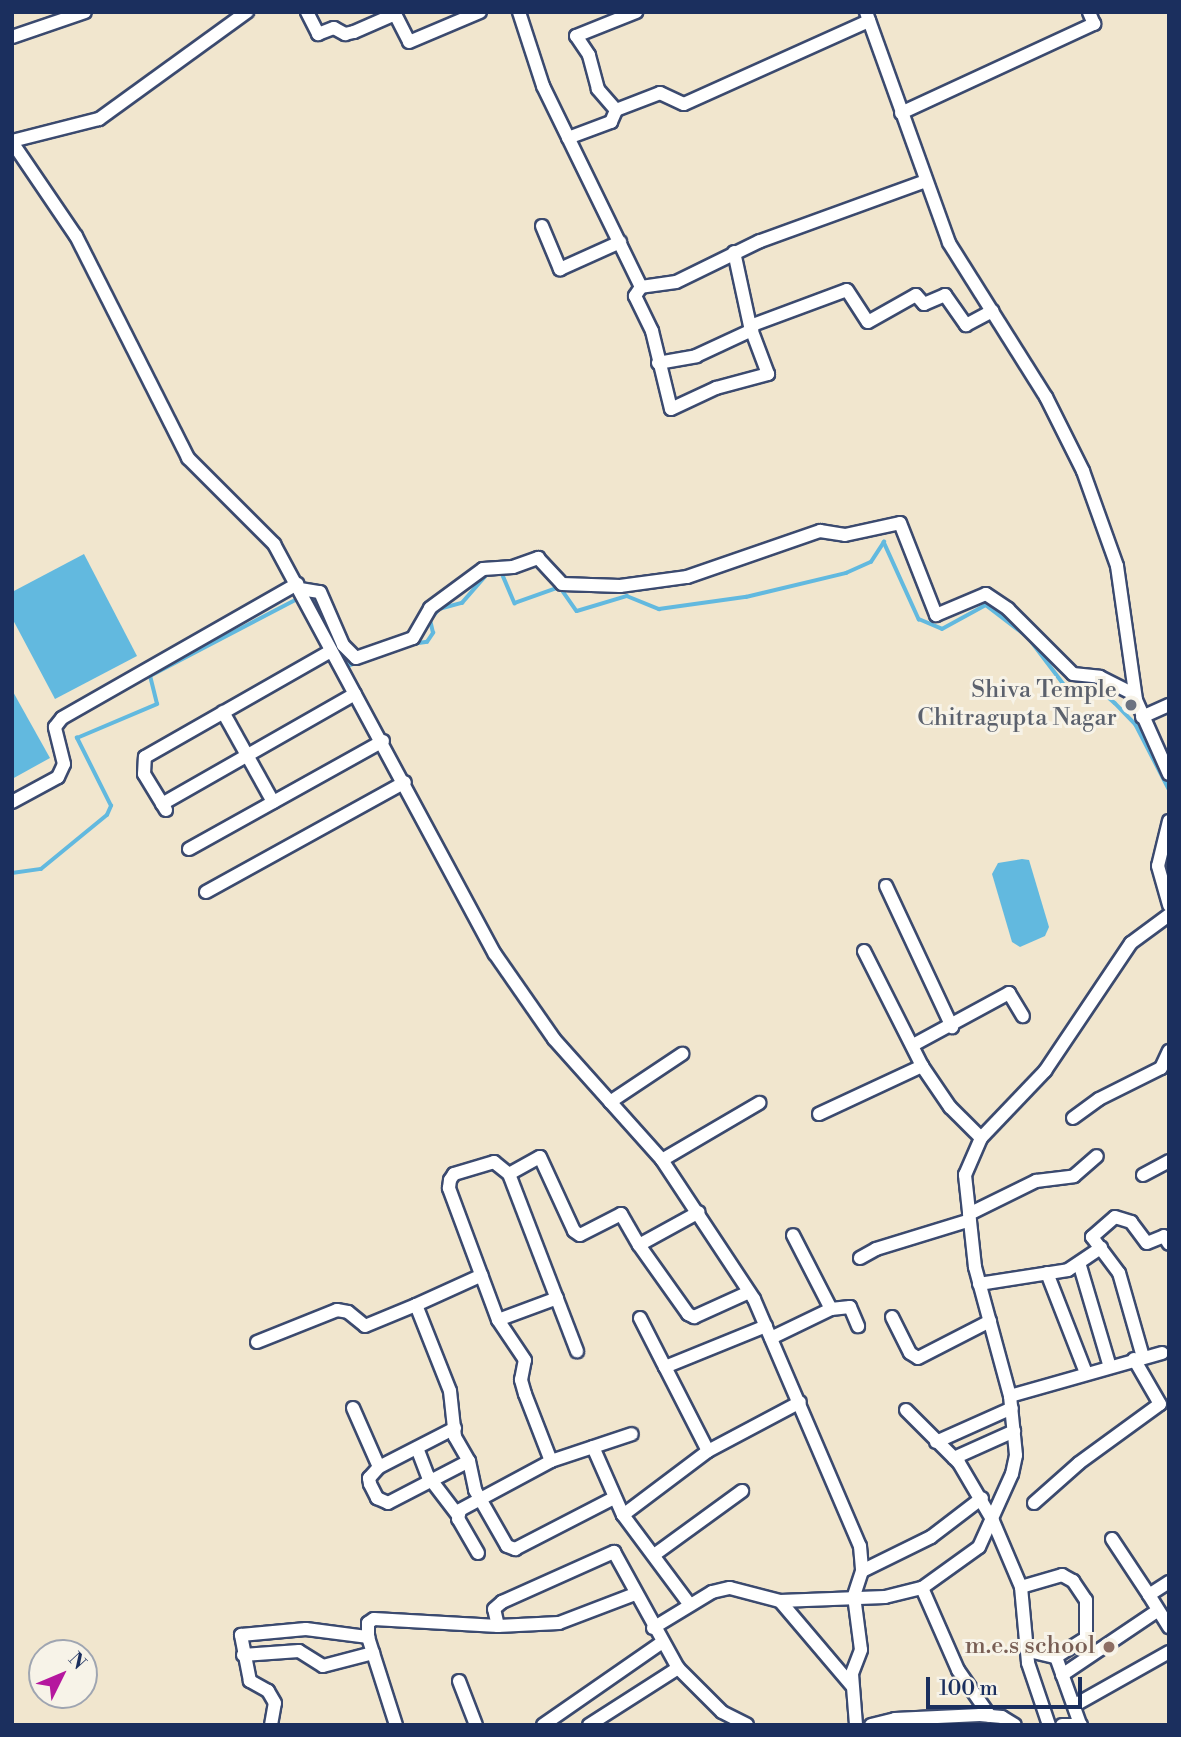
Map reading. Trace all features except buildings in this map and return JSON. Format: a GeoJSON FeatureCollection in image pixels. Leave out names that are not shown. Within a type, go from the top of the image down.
{"type":"FeatureCollection","features":[{"type":"Feature","properties":{"kind":"street"},"geometry":{"type":"LineString","coordinates":[[12,37],[85,12]]}},
{"type":"Feature","properties":{"kind":"street"},"geometry":{"type":"LineString","coordinates":[[247,12],[99,119],[12,141],[76,236],[188,458],[268,537],[302,592],[331,651],[405,782],[464,905],[495,954],[554,1039],[662,1160],[699,1212],[749,1292],[800,1402],[860,1546],[862,1571],[854,1596],[861,1650],[852,1686],[856,1725]]}},
{"type":"Feature","properties":{"kind":"street"},"geometry":{"type":"LineString","coordinates":[[307,12],[318,34],[334,28],[345,34],[354,32],[395,14],[409,42],[480,12]]}},
{"type":"Feature","properties":{"kind":"street"},"geometry":{"type":"LineString","coordinates":[[519,12],[543,86],[641,286]]}},
{"type":"Feature","properties":{"kind":"street"},"geometry":{"type":"LineString","coordinates":[[615,110],[598,89],[589,55],[576,36],[636,12]]}},
{"type":"Feature","properties":{"kind":"street"},"geometry":{"type":"LineString","coordinates":[[901,113],[1094,24],[1089,12]]}},
{"type":"Feature","properties":{"kind":"street"},"geometry":{"type":"LineString","coordinates":[[615,110],[660,93],[684,104],[867,17],[949,243],[1067,435],[1100,516],[1117,566],[1135,695],[1142,717],[1169,774]]}},
{"type":"Feature","properties":{"kind":"street"},"geometry":{"type":"LineString","coordinates":[[568,138],[611,122],[615,110]]}},
{"type":"Feature","properties":{"kind":"street"},"geometry":{"type":"LineString","coordinates":[[641,286],[676,282],[734,251],[926,181]]}},
{"type":"Feature","properties":{"kind":"street"},"geometry":{"type":"LineString","coordinates":[[542,226],[560,270],[620,242]]}},
{"type":"Feature","properties":{"kind":"street"},"geometry":{"type":"LineString","coordinates":[[641,286],[635,296],[652,331],[671,409],[716,388],[768,374],[751,328],[734,251]]}},
{"type":"Feature","properties":{"kind":"street"},"geometry":{"type":"LineString","coordinates":[[658,363],[696,356],[751,328],[847,290],[868,322],[916,295],[924,304],[945,295],[965,325],[992,311]]}},
{"type":"Feature","properties":{"kind":"street"},"geometry":{"type":"LineString","coordinates":[[12,802],[58,777],[64,764],[55,727],[62,718],[302,592],[320,592],[344,645],[356,658],[413,638],[424,614],[483,569],[513,567],[538,558],[562,584],[620,586],[687,577],[820,531],[845,536],[900,523],[936,615],[986,594],[1008,609],[1073,674],[1100,677],[1135,695]]}},
{"type":"Feature","properties":{"kind":"street"},"geometry":{"type":"LineString","coordinates":[[331,651],[145,757],[144,774],[164,807],[246,756],[355,694]]}},
{"type":"Feature","properties":{"kind":"street"},"geometry":{"type":"LineString","coordinates":[[1142,717],[1169,705]]}},
{"type":"Feature","properties":{"kind":"street"},"geometry":{"type":"LineString","coordinates":[[223,712],[273,802]]}},
{"type":"Feature","properties":{"kind":"street"},"geometry":{"type":"LineString","coordinates":[[189,849],[383,741]]}},
{"type":"Feature","properties":{"kind":"street"},"geometry":{"type":"LineString","coordinates":[[206,892],[405,782]]}},
{"type":"Feature","properties":{"kind":"street"},"geometry":{"type":"LineString","coordinates":[[1169,821],[1158,866],[1169,905]]}},
{"type":"Feature","properties":{"kind":"street"},"geometry":{"type":"LineString","coordinates":[[886,886],[951,1027]]}},
{"type":"Feature","properties":{"kind":"street"},"geometry":{"type":"LineString","coordinates":[[653,1628],[690,1605],[730,1588],[780,1601],[854,1596],[885,1597],[922,1588],[978,1547],[993,1521],[1012,1474],[1014,1431],[1011,1402],[979,1284],[965,1175],[981,1138],[1045,1071],[1131,943],[1169,915]]}},
{"type":"Feature","properties":{"kind":"street"},"geometry":{"type":"LineString","coordinates":[[864,951],[915,1044],[922,1066],[950,1107],[981,1138]]}},
{"type":"Feature","properties":{"kind":"street"},"geometry":{"type":"LineString","coordinates":[[915,1044],[951,1027],[1009,993],[1023,1016]]}},
{"type":"Feature","properties":{"kind":"street"},"geometry":{"type":"LineString","coordinates":[[1073,1118],[1099,1099],[1161,1068],[1169,1051]]}},
{"type":"Feature","properties":{"kind":"street"},"geometry":{"type":"LineString","coordinates":[[610,1102],[682,1054]]}},
{"type":"Feature","properties":{"kind":"street"},"geometry":{"type":"LineString","coordinates":[[819,1115],[922,1066]]}},
{"type":"Feature","properties":{"kind":"street"},"geometry":{"type":"LineString","coordinates":[[662,1160],[759,1103]]}},
{"type":"Feature","properties":{"kind":"street"},"geometry":{"type":"LineString","coordinates":[[860,1258],[876,1249],[970,1217],[1036,1181],[1074,1176],[1097,1156]]}},
{"type":"Feature","properties":{"kind":"street"},"geometry":{"type":"LineString","coordinates":[[509,1174],[540,1157],[574,1231],[580,1235],[621,1214],[639,1245],[688,1314],[694,1317],[749,1292]]}},
{"type":"Feature","properties":{"kind":"street"},"geometry":{"type":"LineString","coordinates":[[1143,1175],[1169,1161]]}},
{"type":"Feature","properties":{"kind":"street"},"geometry":{"type":"LineString","coordinates":[[551,1461],[525,1394],[525,1360],[498,1320],[450,1180],[454,1174],[494,1163],[509,1174],[577,1351]]}},
{"type":"Feature","properties":{"kind":"street"},"geometry":{"type":"LineString","coordinates":[[639,1245],[699,1212]]}},
{"type":"Feature","properties":{"kind":"street"},"geometry":{"type":"LineString","coordinates":[[1034,1503],[1079,1463],[1160,1404],[1139,1358],[1119,1273],[1092,1237],[1115,1217],[1131,1222],[1147,1243],[1164,1236],[1169,1244]]}},
{"type":"Feature","properties":{"kind":"street"},"geometry":{"type":"LineString","coordinates":[[793,1234],[831,1309]]}},
{"type":"Feature","properties":{"kind":"street"},"geometry":{"type":"LineString","coordinates":[[979,1284],[1080,1266],[1101,1248]]}},
{"type":"Feature","properties":{"kind":"street"},"geometry":{"type":"LineString","coordinates":[[1080,1266],[1109,1364]]}},
{"type":"Feature","properties":{"kind":"street"},"geometry":{"type":"LineString","coordinates":[[1047,1273],[1086,1373]]}},
{"type":"Feature","properties":{"kind":"street"},"geometry":{"type":"LineString","coordinates":[[257,1342],[337,1310],[348,1312],[365,1326],[482,1275]]}},
{"type":"Feature","properties":{"kind":"street"},"geometry":{"type":"LineString","coordinates":[[498,1320],[557,1298]]}},
{"type":"Feature","properties":{"kind":"street"},"geometry":{"type":"LineString","coordinates":[[416,1305],[450,1391],[458,1446],[469,1461],[481,1498],[501,1538],[515,1549],[614,1498]]}},
{"type":"Feature","properties":{"kind":"street"},"geometry":{"type":"LineString","coordinates":[[665,1367],[831,1309],[850,1307],[858,1326]]}},
{"type":"Feature","properties":{"kind":"street"},"geometry":{"type":"LineString","coordinates":[[892,1317],[910,1353],[918,1358],[990,1321]]}},
{"type":"Feature","properties":{"kind":"street"},"geometry":{"type":"LineString","coordinates":[[640,1318],[708,1451]]}},
{"type":"Feature","properties":{"kind":"street"},"geometry":{"type":"LineString","coordinates":[[936,1442],[1011,1402],[1109,1364],[1162,1353]]}},
{"type":"Feature","properties":{"kind":"street"},"geometry":{"type":"LineString","coordinates":[[623,1515],[708,1451],[800,1402]]}},
{"type":"Feature","properties":{"kind":"street"},"geometry":{"type":"LineString","coordinates":[[353,1408],[379,1467]]}},
{"type":"Feature","properties":{"kind":"street"},"geometry":{"type":"LineString","coordinates":[[906,1410],[954,1458],[982,1498],[993,1521],[1021,1587],[1033,1682],[1049,1725]]}},
{"type":"Feature","properties":{"kind":"street"},"geometry":{"type":"LineString","coordinates":[[455,1428],[379,1467],[369,1478],[382,1502],[396,1500],[469,1461]]}},
{"type":"Feature","properties":{"kind":"street"},"geometry":{"type":"LineString","coordinates":[[954,1458],[1014,1431]]}},
{"type":"Feature","properties":{"kind":"street"},"geometry":{"type":"LineString","coordinates":[[457,1514],[481,1498],[551,1461],[632,1434]]}},
{"type":"Feature","properties":{"kind":"street"},"geometry":{"type":"LineString","coordinates":[[593,1447],[623,1515],[690,1605]]}},
{"type":"Feature","properties":{"kind":"street"},"geometry":{"type":"LineString","coordinates":[[417,1448],[432,1481],[457,1514],[478,1553]]}},
{"type":"Feature","properties":{"kind":"street"},"geometry":{"type":"LineString","coordinates":[[654,1555],[742,1491]]}},
{"type":"Feature","properties":{"kind":"street"},"geometry":{"type":"LineString","coordinates":[[862,1571],[931,1537],[982,1498]]}},
{"type":"Feature","properties":{"kind":"street"},"geometry":{"type":"LineString","coordinates":[[1112,1539],[1169,1627]]}},
{"type":"Feature","properties":{"kind":"street"},"geometry":{"type":"LineString","coordinates":[[498,1626],[494,1609],[502,1602],[610,1551],[660,1643],[678,1668],[729,1721],[747,1725]]}},
{"type":"Feature","properties":{"kind":"street"},"geometry":{"type":"LineString","coordinates":[[1021,1587],[1062,1575],[1073,1581],[1087,1600],[1086,1639],[1056,1657],[1029,1651]]}},
{"type":"Feature","properties":{"kind":"street"},"geometry":{"type":"LineString","coordinates":[[1149,1595],[1169,1582]]}},
{"type":"Feature","properties":{"kind":"street"},"geometry":{"type":"LineString","coordinates":[[922,1588],[958,1670],[990,1716]]}},
{"type":"Feature","properties":{"kind":"street"},"geometry":{"type":"LineString","coordinates":[[396,1725],[368,1637],[368,1623],[374,1619],[498,1626],[559,1623],[635,1594]]}},
{"type":"Feature","properties":{"kind":"street"},"geometry":{"type":"LineString","coordinates":[[780,1601],[839,1665],[852,1686]]}},
{"type":"Feature","properties":{"kind":"street"},"geometry":{"type":"LineString","coordinates":[[1062,1675],[1157,1611]]}},
{"type":"Feature","properties":{"kind":"street"},"geometry":{"type":"LineString","coordinates":[[271,1725],[275,1712],[273,1697],[250,1681],[241,1635],[253,1631],[306,1629],[368,1637]]}},
{"type":"Feature","properties":{"kind":"street"},"geometry":{"type":"LineString","coordinates":[[543,1725],[660,1643]]}},
{"type":"Feature","properties":{"kind":"street"},"geometry":{"type":"LineString","coordinates":[[243,1655],[299,1651],[323,1666],[373,1653]]}},
{"type":"Feature","properties":{"kind":"street"},"geometry":{"type":"LineString","coordinates":[[1075,1705],[1169,1652]]}},
{"type":"Feature","properties":{"kind":"street"},"geometry":{"type":"LineString","coordinates":[[1056,1657],[1080,1724],[1062,1725]]}},
{"type":"Feature","properties":{"kind":"street"},"geometry":{"type":"LineString","coordinates":[[589,1725],[678,1668]]}},
{"type":"Feature","properties":{"kind":"street"},"geometry":{"type":"LineString","coordinates":[[459,1681],[475,1725]]}},
{"type":"Feature","properties":{"kind":"street"},"geometry":{"type":"LineString","coordinates":[[871,1725],[990,1716],[1014,1724]]}},
{"type":"Feature","properties":{"kind":"water"},"geometry":{"type":"Polygon","coordinates":[[[84,554],[137,656],[55,699],[12,618],[12,592],[84,554]]]}},
{"type":"Feature","properties":{"kind":"water"},"geometry":{"type":"Polygon","coordinates":[[[12,690],[50,758],[12,779],[12,690]]]}},
{"type":"Feature","properties":{"kind":"water"},"geometry":{"type":"Polygon","coordinates":[[[1029,860],[1049,927],[1045,936],[1020,947],[1012,942],[992,874],[998,863],[1029,860]]]}},
{"type":"Feature","properties":{"kind":"waterway"},"geometry":{"type":"LineString","coordinates":[[502,573],[515,603],[560,587],[577,611],[627,596],[659,609],[746,597],[846,573],[871,562],[884,542],[919,619],[942,629],[986,605],[1028,637],[1069,691],[1097,687],[1115,703],[1136,725],[1169,789]]}},
{"type":"Feature","properties":{"kind":"waterway"},"geometry":{"type":"LineString","coordinates":[[412,644],[427,642],[433,633],[430,620],[439,609],[462,603],[487,574]]}},
{"type":"Feature","properties":{"kind":"waterway"},"geometry":{"type":"LineString","coordinates":[[312,593],[331,633]]}},
{"type":"Feature","properties":{"kind":"waterway"},"geometry":{"type":"LineString","coordinates":[[12,873],[41,869],[107,815],[111,806],[77,738],[157,704],[150,676],[301,597]]}},
{"type":"Feature","properties":{"kind":"waterway"},"geometry":{"type":"LineString","coordinates":[[338,646],[348,666],[356,663]]}},
{"type":"Feature","properties":{"kind":"place","name":"Shiva Temple Chitragupta Nagar"},"geometry":{"type":"Point","coordinates":[1131,705]}},
{"type":"Feature","properties":{"kind":"place","name":"m.e.s school"},"geometry":{"type":"Point","coordinates":[1109,1647]}}]}
